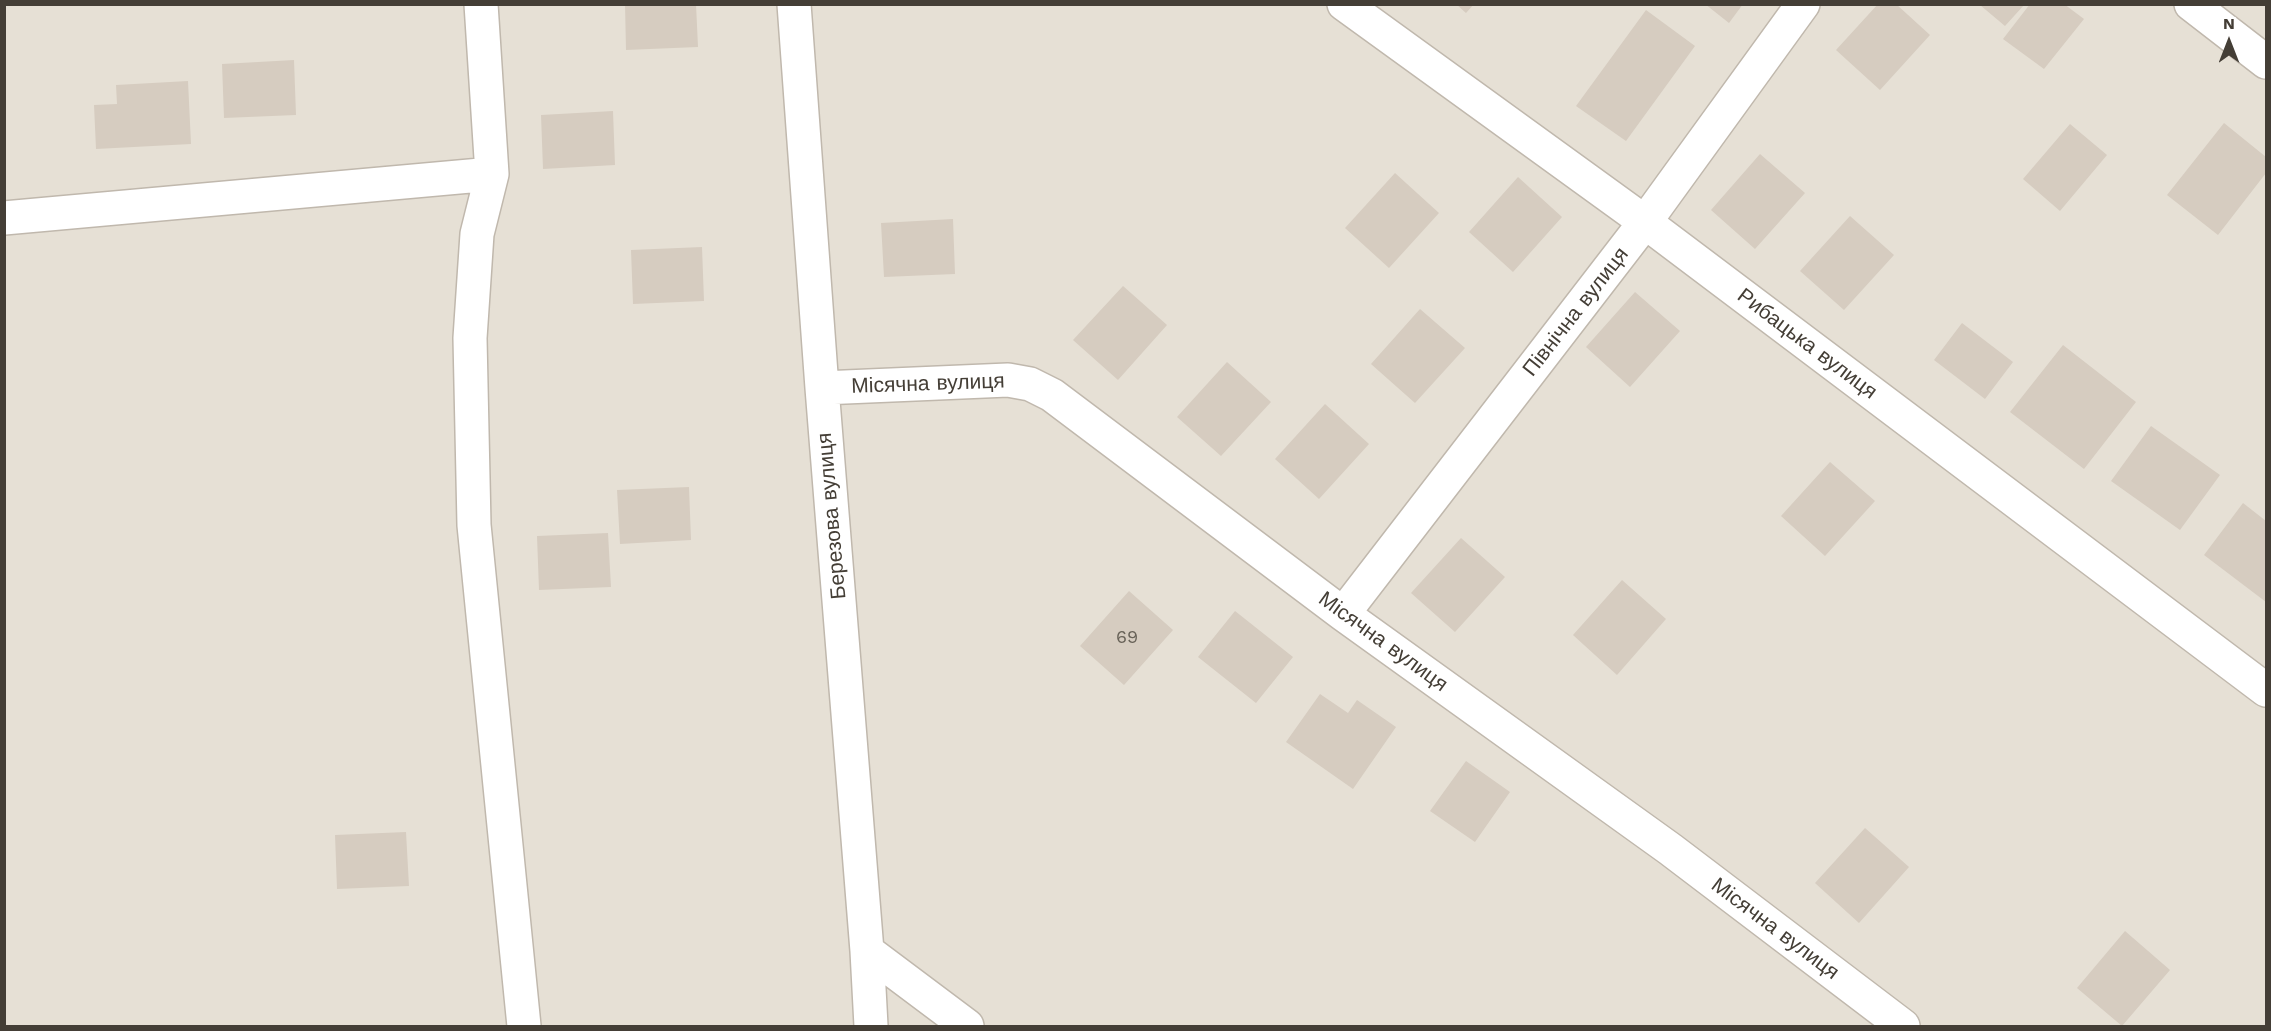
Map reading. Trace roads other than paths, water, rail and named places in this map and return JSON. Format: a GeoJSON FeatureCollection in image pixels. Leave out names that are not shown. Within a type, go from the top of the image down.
{"type":"FeatureCollection","features":[{"type":"Feature","properties":{"kind":"street"},"geometry":{"type":"LineString","coordinates":[[481,4],[492,174],[477,234],[470,338],[474,525],[524,1026]]}},
{"type":"Feature","properties":{"kind":"street","name":"Березова вулиця"},"geometry":{"type":"LineString","coordinates":[[795,4],[871,1026]]}},
{"type":"Feature","properties":{"kind":"street","name":"Рибацька вулиця"},"geometry":{"type":"LineString","coordinates":[[1344,4],[1646,222],[2266,690]]}},
{"type":"Feature","properties":{"kind":"street","name":"Північна вулиця"},"geometry":{"type":"LineString","coordinates":[[1343,614],[1646,222],[1803,4]]}},
{"type":"Feature","properties":{"kind":"street"},"geometry":{"type":"LineString","coordinates":[[2191,4],[2266,62]]}},
{"type":"Feature","properties":{"kind":"street"},"geometry":{"type":"LineString","coordinates":[[4,218],[492,174]]}},
{"type":"Feature","properties":{"kind":"street","name":"Місячна вулиця"},"geometry":{"type":"LineString","coordinates":[[822,388],[1008,380],[1030,384],[1052,395],[1343,614],[1670,849],[1903,1026]]}},
{"type":"Feature","properties":{"kind":"street"},"geometry":{"type":"LineString","coordinates":[[867,951],[967,1026]]}}]}
